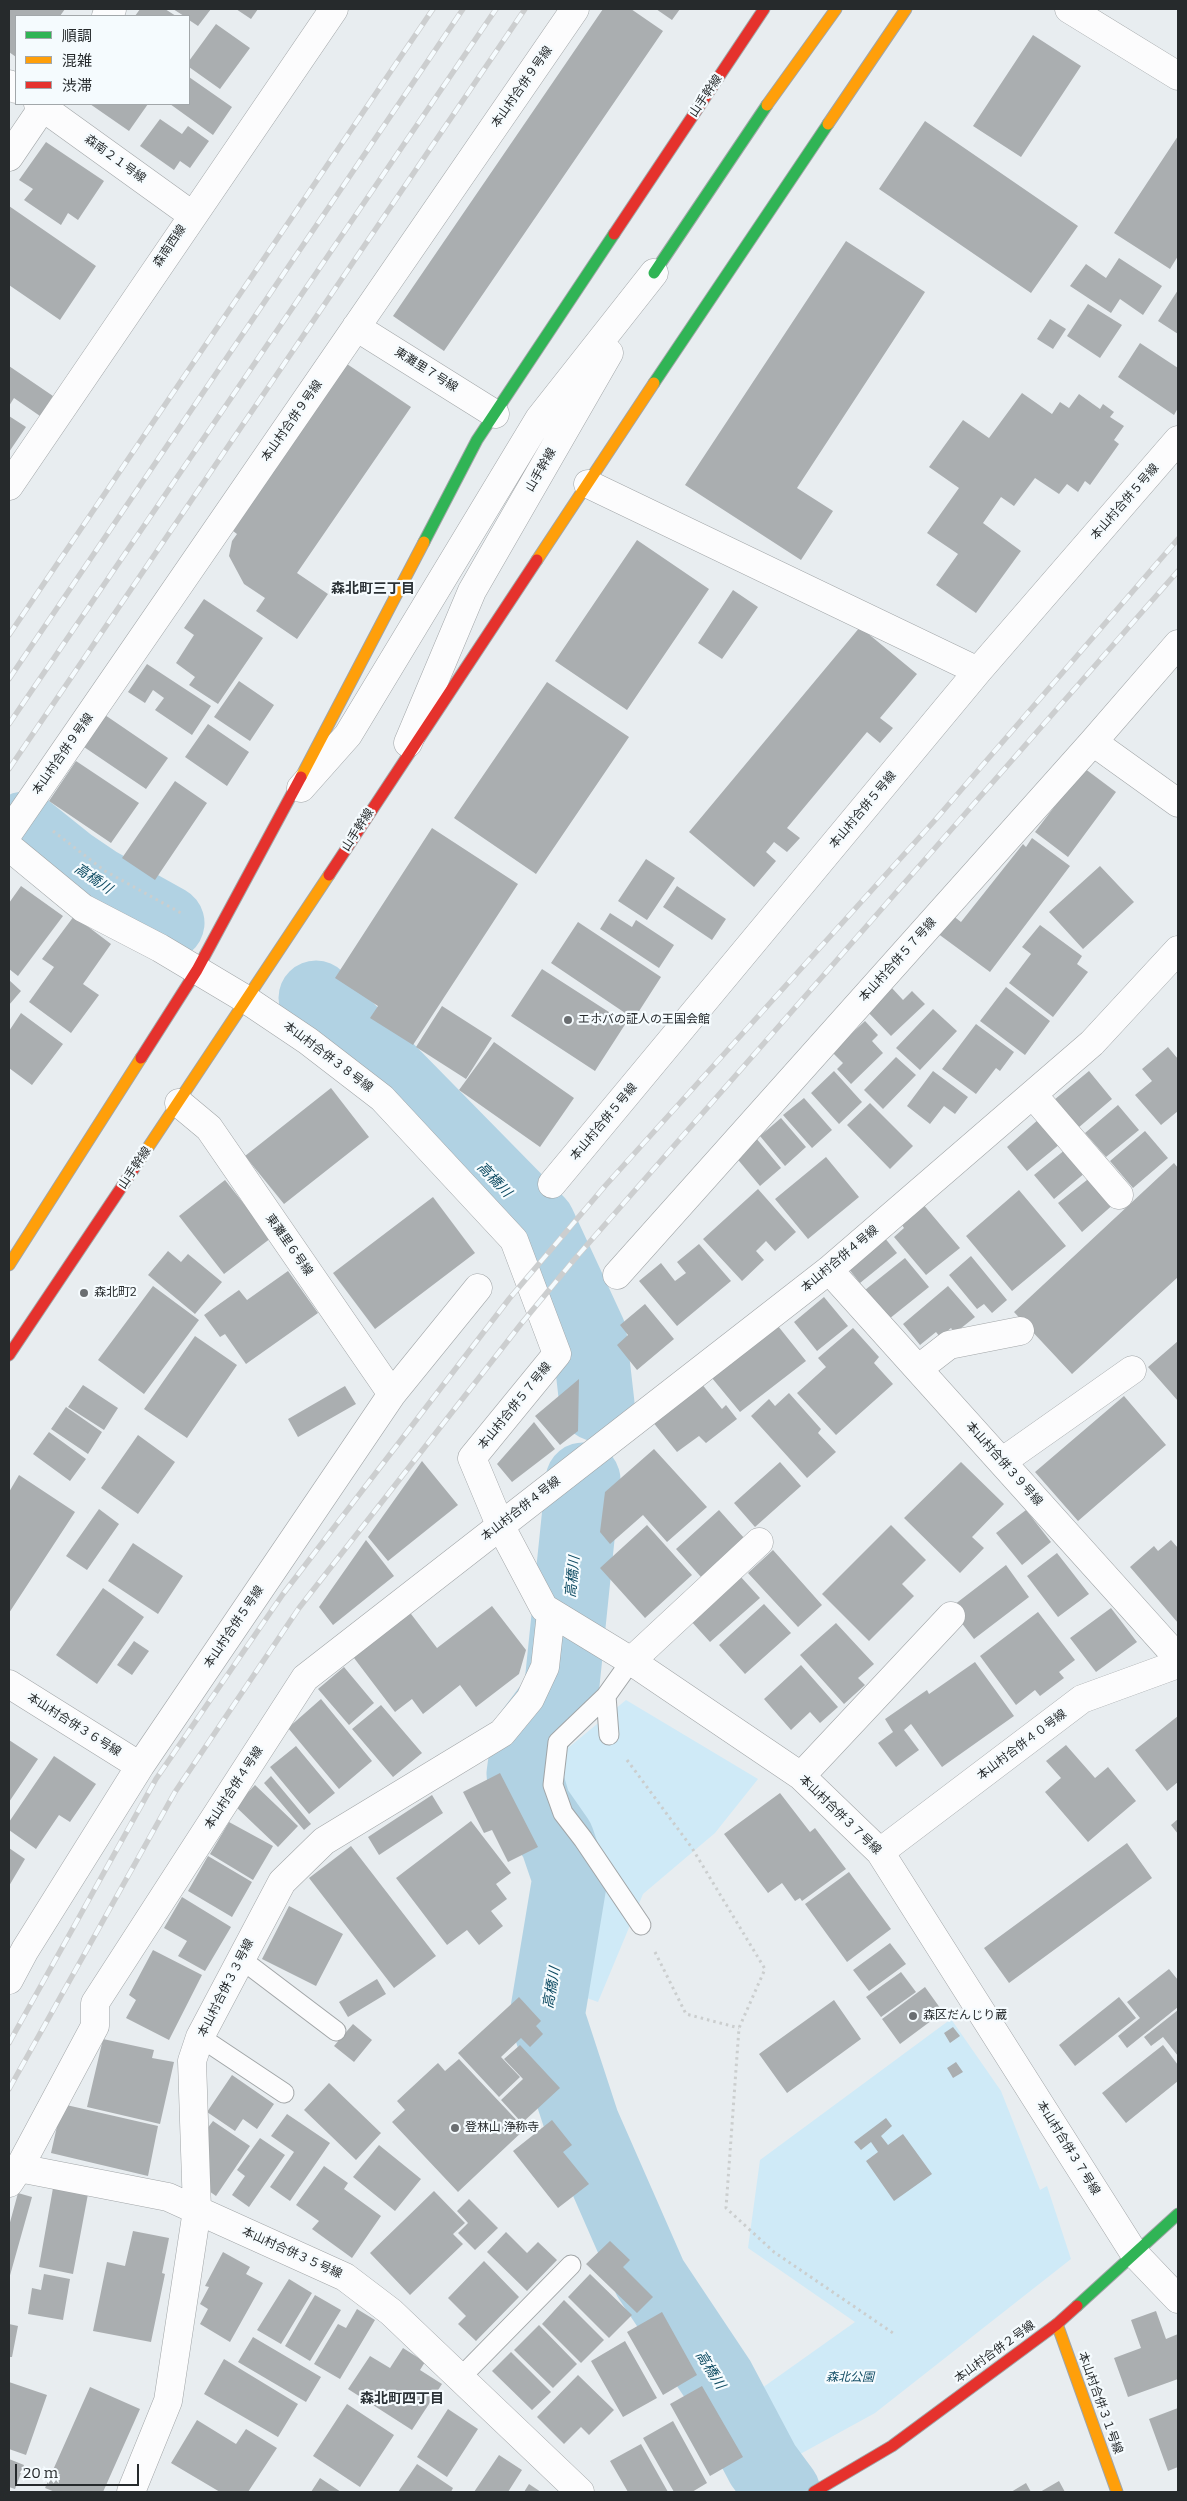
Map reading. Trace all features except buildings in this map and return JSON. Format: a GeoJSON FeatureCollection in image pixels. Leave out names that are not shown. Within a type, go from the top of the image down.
{"type":"FeatureCollection","features":[{"type":"Feature","properties":{"kind":"street","name":"森南西線"},"geometry":{"type":"LineString","coordinates":[[9,486],[334,9]]}},
{"type":"Feature","properties":{"kind":"street","name":"本山村合併９号線"},"geometry":{"type":"LineString","coordinates":[[9,832],[575,9]]}},
{"type":"Feature","properties":{"kind":"street","name":"山手幹線"},"geometry":{"type":"LineString","coordinates":[[9,1265],[197,970],[287,804],[478,440],[764,9]]}},
{"type":"Feature","properties":{"kind":"street","name":"山手幹線"},"geometry":{"type":"LineString","coordinates":[[9,1356],[179,1104],[395,774],[472,591],[654,274],[752,125],[836,9]]}},
{"type":"Feature","properties":{"kind":"street"},"geometry":{"type":"LineString","coordinates":[[395,774],[776,199],[906,9]]}},
{"type":"Feature","properties":{"kind":"street"},"geometry":{"type":"LineString","coordinates":[[1069,9],[1178,76]]}},
{"type":"Feature","properties":{"kind":"street","name":"森南２１号線"},"geometry":{"type":"LineString","coordinates":[[42,105],[192,215]]}},
{"type":"Feature","properties":{"kind":"street"},"geometry":{"type":"LineString","coordinates":[[9,157],[42,105]]}},
{"type":"Feature","properties":{"kind":"street","name":"山手幹線"},"geometry":{"type":"LineString","coordinates":[[287,804],[348,735],[538,419],[654,274]]}},
{"type":"Feature","properties":{"kind":"street","name":"東灘里７号線"},"geometry":{"type":"LineString","coordinates":[[356,327],[495,414]]}},
{"type":"Feature","properties":{"kind":"street","name":"本山村合併５号線"},"geometry":{"type":"LineString","coordinates":[[552,1184],[978,671],[1178,440]]}},
{"type":"Feature","properties":{"kind":"street"},"geometry":{"type":"LineString","coordinates":[[588,484],[978,671]]}},
{"type":"Feature","properties":{"kind":"street","name":"本山村合併５７号線"},"geometry":{"type":"LineString","coordinates":[[617,1275],[1093,742],[1178,644]]}},
{"type":"Feature","properties":{"kind":"street"},"geometry":{"type":"LineString","coordinates":[[1093,742],[1178,803]]}},
{"type":"Feature","properties":{"kind":"street","name":"本山村合併３８号線"},"geometry":{"type":"LineString","coordinates":[[9,847],[83,908],[197,970],[247,1000],[308,1041],[382,1098],[514,1240],[557,1354]]}},
{"type":"Feature","properties":{"kind":"street","name":"本山村合併４号線"},"geometry":{"type":"LineString","coordinates":[[14,2176],[95,2026],[95,2003],[305,1678],[829,1270],[1092,1043],[1178,950]]}},
{"type":"Feature","properties":{"kind":"street"},"geometry":{"type":"LineString","coordinates":[[1033,1095],[1119,1195]]}},
{"type":"Feature","properties":{"kind":"street","name":"東灘里６号線"},"geometry":{"type":"LineString","coordinates":[[179,1104],[209,1128],[392,1394]]}},
{"type":"Feature","properties":{"kind":"street","name":"本山村合併３９号線"},"geometry":{"type":"LineString","coordinates":[[829,1270],[1178,1658]]}},
{"type":"Feature","properties":{"kind":"street","name":"本山村合併５号線"},"geometry":{"type":"LineString","coordinates":[[9,1980],[25,1950],[140,1766],[392,1394],[478,1288]]}},
{"type":"Feature","properties":{"kind":"street"},"geometry":{"type":"LineString","coordinates":[[918,1369],[949,1346],[1020,1331]]}},
{"type":"Feature","properties":{"kind":"street","name":"本山村合併５７号線"},"geometry":{"type":"LineString","coordinates":[[472,1458],[557,1354]]}},
{"type":"Feature","properties":{"kind":"street"},"geometry":{"type":"LineString","coordinates":[[1003,1462],[1132,1370]]}},
{"type":"Feature","properties":{"kind":"street","name":"本山村合併３７号線"},"geometry":{"type":"LineString","coordinates":[[472,1458],[500,1525],[544,1608],[631,1661],[801,1776],[880,1852],[1134,2253],[1178,2300]]}},
{"type":"Feature","properties":{"kind":"street"},"geometry":{"type":"LineString","coordinates":[[631,1661],[759,1542]]}},
{"type":"Feature","properties":{"kind":"street","name":"本山村合併３３号線"},"geometry":{"type":"LineString","coordinates":[[132,2492],[168,2401],[197,2210],[192,2061],[200,2037],[282,1882],[324,1841],[502,1733],[530,1699],[545,1667],[555,1615]]}},
{"type":"Feature","properties":{"kind":"street"},"geometry":{"type":"LineString","coordinates":[[801,1776],[951,1616]]}},
{"type":"Feature","properties":{"kind":"street","name":"本山村合併４０号線"},"geometry":{"type":"LineString","coordinates":[[880,1852],[1082,1699],[1178,1664]]}},
{"type":"Feature","properties":{"kind":"street","name":"本山村合併３６号線"},"geometry":{"type":"LineString","coordinates":[[9,1684],[140,1766]]}},
{"type":"Feature","properties":{"kind":"street","name":"本山村合併３５号線"},"geometry":{"type":"LineString","coordinates":[[14,2176],[168,2197],[345,2277],[391,2312],[580,2492]]}},
{"type":"Feature","properties":{"kind":"street","name":"本山村合併２号線"},"geometry":{"type":"LineString","coordinates":[[814,2492],[892,2446],[1057,2324],[1178,2214]]}},
{"type":"Feature","properties":{"kind":"street","name":"本山村合併３１号線"},"geometry":{"type":"LineString","coordinates":[[1057,2324],[1117,2492]]}},
{"type":"Feature","properties":{"kind":"lane"},"geometry":{"type":"LineString","coordinates":[[631,1661],[606,1696],[558,1742],[553,1785],[563,1813],[583,1839],[641,1925]]}},
{"type":"Feature","properties":{"kind":"lane"},"geometry":{"type":"LineString","coordinates":[[606,1696],[609,1735]]}},
{"type":"Feature","properties":{"kind":"lane"},"geometry":{"type":"LineString","coordinates":[[242,1959],[336,2031]]}},
{"type":"Feature","properties":{"kind":"lane"},"geometry":{"type":"LineString","coordinates":[[200,2037],[284,2093]]}},
{"type":"Feature","properties":{"kind":"lane"},"geometry":{"type":"LineString","coordinates":[[460,2378],[571,2265]]}},
{"type":"Feature","properties":{"kind":"path"},"geometry":{"type":"LineString","coordinates":[[64,839],[105,871],[181,913]]}},
{"type":"Feature","properties":{"kind":"path"},"geometry":{"type":"LineString","coordinates":[[609,1735],[692,1848],[765,1969],[738,2028],[726,2208],[774,2252],[893,2333]]}},
{"type":"Feature","properties":{"kind":"path"},"geometry":{"type":"LineString","coordinates":[[641,1925],[686,2014],[738,2028]]}},
{"type":"Feature","properties":{"kind":"green space"},"geometry":{"type":"Polygon","coordinates":[[[626,1700],[758,1779],[715,1833],[643,1894],[598,2002],[562,1989],[590,1837],[558,1789],[562,1753],[626,1700]]]}},
{"type":"Feature","properties":{"kind":"green space","name":"森北公園"},"geometry":{"type":"Polygon","coordinates":[[[951,2019],[1001,2091],[1040,2190],[1047,2186],[1071,2259],[875,2413],[793,2458],[755,2393],[855,2322],[748,2248],[760,2160],[951,2019]]]}},
{"type":"Feature","properties":{"kind":"waterway","name":"高橋川"},"geometry":{"type":"LineString","coordinates":[[24,829],[69,865],[97,884],[167,923]]}},
{"type":"Feature","properties":{"kind":"waterway","name":"高橋川"},"geometry":{"type":"LineString","coordinates":[[316,998],[538,1224],[589,1334],[597,1404]]}},
{"type":"Feature","properties":{"kind":"waterway","name":"高橋川"},"geometry":{"type":"LineString","coordinates":[[583,1480],[561,1694],[529,1737],[524,1774],[534,1807],[557,1840],[570,1878],[547,2016],[582,2123],[650,2278],[718,2380],[763,2465],[783,2492]]}},
{"type":"Feature","properties":{"kind":"railway"},"geometry":{"type":"LineString","coordinates":[[9,635],[433,9]]}},
{"type":"Feature","properties":{"kind":"railway"},"geometry":{"type":"LineString","coordinates":[[9,679],[463,9]]}},
{"type":"Feature","properties":{"kind":"railway"},"geometry":{"type":"LineString","coordinates":[[9,724],[496,9]]}},
{"type":"Feature","properties":{"kind":"railway"},"geometry":{"type":"LineString","coordinates":[[9,769],[525,9]]}},
{"type":"Feature","properties":{"kind":"railway"},"geometry":{"type":"LineString","coordinates":[[9,2043],[156,1779],[283,1594],[509,1299],[605,1186],[936,819],[1178,539]]}},
{"type":"Feature","properties":{"kind":"railway"},"geometry":{"type":"LineString","coordinates":[[9,2089],[175,1792],[299,1608],[521,1324],[573,1261],[1178,571]]}},
{"type":"Feature","properties":{"kind":"traffic: fast"},"geometry":{"type":"LineString","coordinates":[[654,273],[767,105]]}},
{"type":"Feature","properties":{"kind":"traffic: fast"},"geometry":{"type":"LineString","coordinates":[[654,383],[828,124]]}},
{"type":"Feature","properties":{"kind":"traffic: fast"},"geometry":{"type":"LineString","coordinates":[[424,542],[477,440],[614,234]]}},
{"type":"Feature","properties":{"kind":"traffic: fast"},"geometry":{"type":"LineString","coordinates":[[1077,2306],[1178,2214]]}},
{"type":"Feature","properties":{"kind":"traffic: slow"},"geometry":{"type":"LineString","coordinates":[[767,105],[836,9]]}},
{"type":"Feature","properties":{"kind":"traffic: slow"},"geometry":{"type":"LineString","coordinates":[[828,124],[906,9]]}},
{"type":"Feature","properties":{"kind":"traffic: slow"},"geometry":{"type":"LineString","coordinates":[[537,560],[654,383]]}},
{"type":"Feature","properties":{"kind":"traffic: slow"},"geometry":{"type":"LineString","coordinates":[[301,777],[424,542]]}},
{"type":"Feature","properties":{"kind":"traffic: slow"},"geometry":{"type":"LineString","coordinates":[[137,1164],[329,875]]}},
{"type":"Feature","properties":{"kind":"traffic: slow"},"geometry":{"type":"LineString","coordinates":[[9,1265],[141,1058]]}},
{"type":"Feature","properties":{"kind":"traffic: slow"},"geometry":{"type":"LineString","coordinates":[[1057,2324],[1117,2492]]}},
{"type":"Feature","properties":{"kind":"traffic: jam"},"geometry":{"type":"LineString","coordinates":[[614,234],[764,9]]}},
{"type":"Feature","properties":{"kind":"traffic: jam"},"geometry":{"type":"LineString","coordinates":[[329,875],[537,560]]}},
{"type":"Feature","properties":{"kind":"traffic: jam"},"geometry":{"type":"LineString","coordinates":[[141,1058],[197,970],[301,777]]}},
{"type":"Feature","properties":{"kind":"traffic: jam"},"geometry":{"type":"LineString","coordinates":[[9,1355],[137,1164]]}},
{"type":"Feature","properties":{"kind":"traffic: jam"},"geometry":{"type":"LineString","coordinates":[[814,2492],[892,2446],[1057,2324],[1077,2306]]}},
{"type":"Feature","properties":{"kind":"place","name":"エホバの証人の王国会館"},"geometry":{"type":"Point","coordinates":[568,1020]}},
{"type":"Feature","properties":{"kind":"place","name":"森北町2"},"geometry":{"type":"Point","coordinates":[84,1293]}},
{"type":"Feature","properties":{"kind":"place","name":"森区だんじり蔵"},"geometry":{"type":"Point","coordinates":[913,2016]}},
{"type":"Feature","properties":{"kind":"place","name":"登林山 浄称寺"},"geometry":{"type":"Point","coordinates":[455,2128]}},
{"type":"Feature","properties":{"kind":"district","name":"森北町三丁目"},"geometry":{"type":"Point","coordinates":[373,589]}},
{"type":"Feature","properties":{"kind":"district","name":"森北町四丁目"},"geometry":{"type":"Point","coordinates":[402,2399]}}]}
